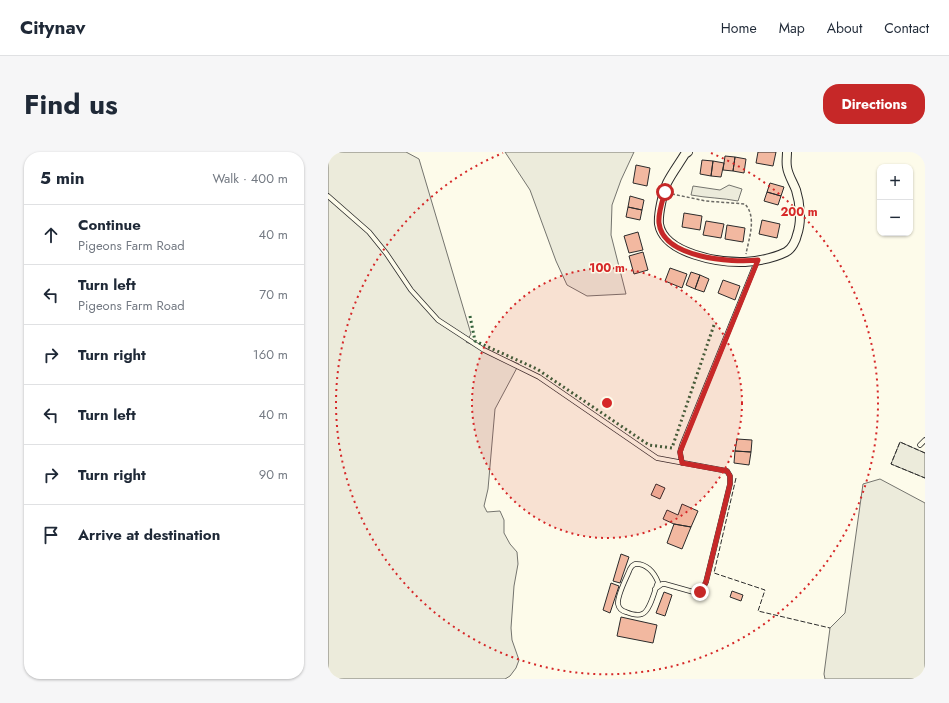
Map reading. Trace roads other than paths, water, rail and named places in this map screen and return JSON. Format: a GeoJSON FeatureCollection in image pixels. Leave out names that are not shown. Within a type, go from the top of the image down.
{"type":"FeatureCollection","features":[{"type":"Feature","properties":{"kind":"street"},"geometry":{"type":"LineString","coordinates":[[688,152],[685,154],[667,183],[659,213],[661,231],[666,239],[678,247],[698,255],[731,262],[758,260],[787,251],[794,244],[798,234],[799,206],[796,191],[789,177],[787,152]]}},
{"type":"Feature","properties":{"kind":"lane"},"geometry":{"type":"LineString","coordinates":[[328,196],[368,232],[386,253],[411,290],[438,320],[484,350],[539,378],[653,456],[727,471],[730,476],[730,484],[706,582],[703,588],[697,594],[662,584],[656,589],[648,610],[641,615],[620,609],[618,605],[619,598],[632,566],[640,564],[648,567],[657,579],[658,582],[656,589]]}},
{"type":"Feature","properties":{"kind":"lane"},"geometry":{"type":"LineString","coordinates":[[682,463],[680,452],[682,445],[758,260]]}},
{"type":"Feature","properties":{"kind":"lane"},"geometry":{"type":"LineString","coordinates":[[920,445],[925,440]]}}]}
